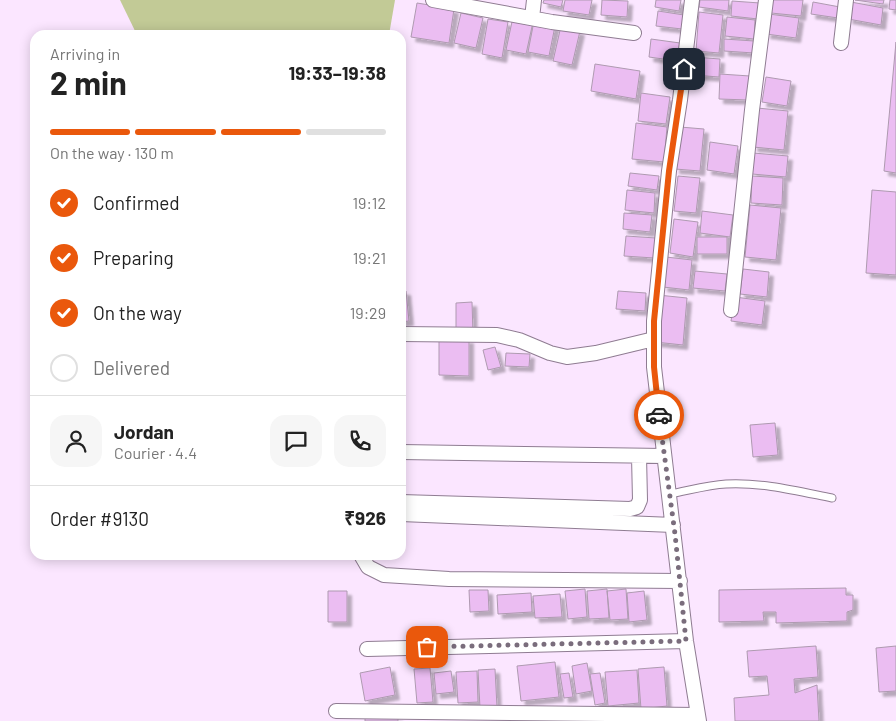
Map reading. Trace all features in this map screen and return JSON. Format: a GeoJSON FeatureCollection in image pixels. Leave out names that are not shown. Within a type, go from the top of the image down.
{"type":"FeatureCollection","features":[{"type":"Feature","properties":{"kind":"street"},"geometry":{"type":"LineString","coordinates":[[433,0],[532,18],[634,33]]}},
{"type":"Feature","properties":{"kind":"street"},"geometry":{"type":"LineString","coordinates":[[532,18],[534,0]]}},
{"type":"Feature","properties":{"kind":"street"},"geometry":{"type":"LineString","coordinates":[[336,711],[699,718],[686,641],[654,367],[654,321],[669,171],[692,0]]}},
{"type":"Feature","properties":{"kind":"street"},"geometry":{"type":"LineString","coordinates":[[731,310],[752,110],[766,0]]}},
{"type":"Feature","properties":{"kind":"street"},"geometry":{"type":"LineString","coordinates":[[841,43],[846,0]]}},
{"type":"Feature","properties":{"kind":"street"},"geometry":{"type":"LineString","coordinates":[[406,334],[497,336],[519,340],[567,358],[654,339]]}},
{"type":"Feature","properties":{"kind":"street"},"geometry":{"type":"LineString","coordinates":[[406,452],[664,456]]}},
{"type":"Feature","properties":{"kind":"street"},"geometry":{"type":"LineString","coordinates":[[406,502],[630,509],[637,507],[640,500],[639,456]]}},
{"type":"Feature","properties":{"kind":"street"},"geometry":{"type":"LineString","coordinates":[[406,514],[673,525]]}},
{"type":"Feature","properties":{"kind":"street"},"geometry":{"type":"LineString","coordinates":[[364,560],[368,568],[384,575],[449,579],[680,581]]}},
{"type":"Feature","properties":{"kind":"street"},"geometry":{"type":"LineString","coordinates":[[367,649],[686,641]]}},
{"type":"Feature","properties":{"kind":"lane"},"geometry":{"type":"LineString","coordinates":[[669,494],[725,484],[744,484],[785,488],[832,498]]}},
{"type":"Feature","properties":{"kind":"green space"},"geometry":{"type":"Polygon","coordinates":[[[120,0],[395,0],[390,30],[135,30],[120,0]]]}},
{"type":"Feature","properties":{"kind":"building"},"geometry":{"type":"Polygon","coordinates":[[[544,0],[563,0],[561,7],[543,3],[544,0]]]}},
{"type":"Feature","properties":{"kind":"building"},"geometry":{"type":"Polygon","coordinates":[[[565,0],[592,0],[589,15],[563,11],[565,0]]]}},
{"type":"Feature","properties":{"kind":"building"},"geometry":{"type":"Polygon","coordinates":[[[602,0],[628,1],[627,17],[601,15],[602,0]]]}},
{"type":"Feature","properties":{"kind":"building"},"geometry":{"type":"Polygon","coordinates":[[[656,0],[681,0],[679,11],[655,7],[656,0]]]}},
{"type":"Feature","properties":{"kind":"building"},"geometry":{"type":"Polygon","coordinates":[[[700,0],[729,0],[728,11],[699,7],[700,0]]]}},
{"type":"Feature","properties":{"kind":"building"},"geometry":{"type":"Polygon","coordinates":[[[772,0],[803,0],[801,16],[771,13],[772,0]]]}},
{"type":"Feature","properties":{"kind":"building"},"geometry":{"type":"Polygon","coordinates":[[[855,0],[884,0],[883,4],[855,0]]]}},
{"type":"Feature","properties":{"kind":"building"},"geometry":{"type":"Polygon","coordinates":[[[890,0],[896,0],[896,10],[889,9],[890,0]]]}},
{"type":"Feature","properties":{"kind":"building"},"geometry":{"type":"Polygon","coordinates":[[[732,1],[760,3],[758,19],[731,16],[732,1]]]}},
{"type":"Feature","properties":{"kind":"building"},"geometry":{"type":"Polygon","coordinates":[[[813,2],[840,7],[838,18],[811,14],[813,2]]]}},
{"type":"Feature","properties":{"kind":"building"},"geometry":{"type":"Polygon","coordinates":[[[851,2],[883,8],[881,25],[848,19],[851,2]]]}},
{"type":"Feature","properties":{"kind":"building"},"geometry":{"type":"Polygon","coordinates":[[[417,3],[454,9],[449,43],[411,37],[417,3]]]}},
{"type":"Feature","properties":{"kind":"building"},"geometry":{"type":"Polygon","coordinates":[[[658,11],[684,15],[682,29],[656,26],[658,11]]]}},
{"type":"Feature","properties":{"kind":"building"},"geometry":{"type":"Polygon","coordinates":[[[699,12],[723,15],[719,53],[696,51],[699,12]]]}},
{"type":"Feature","properties":{"kind":"building"},"geometry":{"type":"Polygon","coordinates":[[[461,13],[483,18],[476,48],[454,43],[461,13]]]}},
{"type":"Feature","properties":{"kind":"building"},"geometry":{"type":"Polygon","coordinates":[[[769,14],[799,18],[796,38],[766,34],[769,14]]]}},
{"type":"Feature","properties":{"kind":"building"},"geometry":{"type":"Polygon","coordinates":[[[513,17],[533,22],[526,54],[506,50],[513,17]]]}},
{"type":"Feature","properties":{"kind":"building"},"geometry":{"type":"Polygon","coordinates":[[[727,17],[755,20],[754,39],[725,36],[727,17]]]}},
{"type":"Feature","properties":{"kind":"building"},"geometry":{"type":"Polygon","coordinates":[[[488,19],[508,22],[502,58],[482,54],[488,19]]]}},
{"type":"Feature","properties":{"kind":"building"},"geometry":{"type":"Polygon","coordinates":[[[534,21],[555,26],[549,56],[528,52],[534,21]]]}},
{"type":"Feature","properties":{"kind":"building"},"geometry":{"type":"Polygon","coordinates":[[[561,26],[580,31],[572,65],[553,61],[561,26]]]}},
{"type":"Feature","properties":{"kind":"building"},"geometry":{"type":"Polygon","coordinates":[[[651,39],[680,43],[677,61],[649,57],[651,39]]]}},
{"type":"Feature","properties":{"kind":"building"},"geometry":{"type":"Polygon","coordinates":[[[724,39],[754,41],[754,53],[724,51],[724,39]]]}},
{"type":"Feature","properties":{"kind":"building"},"geometry":{"type":"Polygon","coordinates":[[[896,42],[896,173],[884,171],[896,42]]]}},
{"type":"Feature","properties":{"kind":"building"},"geometry":{"type":"Polygon","coordinates":[[[694,57],[720,59],[719,77],[693,75],[694,57]]]}},
{"type":"Feature","properties":{"kind":"building"},"geometry":{"type":"Polygon","coordinates":[[[595,64],[640,71],[636,99],[591,91],[595,64]]]}},
{"type":"Feature","properties":{"kind":"building"},"geometry":{"type":"Polygon","coordinates":[[[720,74],[750,76],[749,100],[719,99],[720,74]]]}},
{"type":"Feature","properties":{"kind":"building"},"geometry":{"type":"Polygon","coordinates":[[[766,77],[791,81],[787,106],[762,102],[766,77]]]}},
{"type":"Feature","properties":{"kind":"building"},"geometry":{"type":"Polygon","coordinates":[[[641,93],[670,97],[666,124],[638,121],[641,93]]]}},
{"type":"Feature","properties":{"kind":"building"},"geometry":{"type":"Polygon","coordinates":[[[757,108],[788,111],[784,150],[753,147],[757,108]]]}},
{"type":"Feature","properties":{"kind":"building"},"geometry":{"type":"Polygon","coordinates":[[[636,123],[667,127],[664,162],[632,159],[636,123]]]}},
{"type":"Feature","properties":{"kind":"building"},"geometry":{"type":"Polygon","coordinates":[[[680,127],[704,129],[700,171],[675,169],[680,127]]]}},
{"type":"Feature","properties":{"kind":"building"},"geometry":{"type":"Polygon","coordinates":[[[710,142],[738,146],[734,174],[707,170],[710,142]]]}},
{"type":"Feature","properties":{"kind":"building"},"geometry":{"type":"Polygon","coordinates":[[[753,153],[788,156],[786,177],[752,174],[753,153]]]}},
{"type":"Feature","properties":{"kind":"building"},"geometry":{"type":"Polygon","coordinates":[[[630,173],[659,176],[657,190],[628,186],[630,173]]]}},
{"type":"Feature","properties":{"kind":"building"},"geometry":{"type":"Polygon","coordinates":[[[678,176],[700,178],[696,213],[674,211],[678,176]]]}},
{"type":"Feature","properties":{"kind":"building"},"geometry":{"type":"Polygon","coordinates":[[[752,176],[783,178],[782,205],[751,203],[752,176]]]}},
{"type":"Feature","properties":{"kind":"building"},"geometry":{"type":"Polygon","coordinates":[[[627,190],[655,193],[654,213],[625,210],[627,190]]]}},
{"type":"Feature","properties":{"kind":"building"},"geometry":{"type":"Polygon","coordinates":[[[872,190],[896,192],[896,275],[866,273],[872,190]]]}},
{"type":"Feature","properties":{"kind":"building"},"geometry":{"type":"Polygon","coordinates":[[[750,205],[781,208],[776,260],[745,257],[750,205]]]}},
{"type":"Feature","properties":{"kind":"building"},"geometry":{"type":"Polygon","coordinates":[[[702,211],[733,215],[730,237],[700,233],[702,211]]]}},
{"type":"Feature","properties":{"kind":"building"},"geometry":{"type":"Polygon","coordinates":[[[624,213],[652,215],[650,232],[623,229],[624,213]]]}},
{"type":"Feature","properties":{"kind":"building"},"geometry":{"type":"Polygon","coordinates":[[[674,219],[698,222],[693,257],[670,253],[674,219]]]}},
{"type":"Feature","properties":{"kind":"building"},"geometry":{"type":"Polygon","coordinates":[[[626,236],[656,238],[654,258],[624,256],[626,236]]]}},
{"type":"Feature","properties":{"kind":"building"},"geometry":{"type":"Polygon","coordinates":[[[697,237],[727,237],[727,254],[697,254],[697,237]]]}},
{"type":"Feature","properties":{"kind":"building"},"geometry":{"type":"Polygon","coordinates":[[[666,257],[692,260],[689,290],[663,287],[666,257]]]}},
{"type":"Feature","properties":{"kind":"building"},"geometry":{"type":"Polygon","coordinates":[[[743,269],[769,272],[767,297],[740,294],[743,269]]]}},
{"type":"Feature","properties":{"kind":"building"},"geometry":{"type":"Polygon","coordinates":[[[695,271],[727,274],[725,291],[693,288],[695,271]]]}},
{"type":"Feature","properties":{"kind":"building"},"geometry":{"type":"Polygon","coordinates":[[[406,291],[409,321],[406,321],[406,291]]]}},
{"type":"Feature","properties":{"kind":"building"},"geometry":{"type":"Polygon","coordinates":[[[618,291],[646,293],[645,311],[616,309],[618,291]]]}},
{"type":"Feature","properties":{"kind":"building"},"geometry":{"type":"Polygon","coordinates":[[[658,295],[687,298],[683,345],[655,342],[658,295]]]}},
{"type":"Feature","properties":{"kind":"building"},"geometry":{"type":"Polygon","coordinates":[[[735,297],[765,301],[762,325],[731,321],[735,297]]]}},
{"type":"Feature","properties":{"kind":"building"},"geometry":{"type":"Polygon","coordinates":[[[472,302],[473,334],[456,334],[456,303],[472,302]]]}},
{"type":"Feature","properties":{"kind":"building"},"geometry":{"type":"Polygon","coordinates":[[[439,339],[469,339],[469,376],[439,375],[439,339]]]}},
{"type":"Feature","properties":{"kind":"building"},"geometry":{"type":"Polygon","coordinates":[[[495,347],[501,367],[488,370],[483,350],[495,347]]]}},
{"type":"Feature","properties":{"kind":"building"},"geometry":{"type":"Polygon","coordinates":[[[506,353],[530,354],[529,367],[505,366],[506,353]]]}},
{"type":"Feature","properties":{"kind":"building"},"geometry":{"type":"Polygon","coordinates":[[[775,423],[778,455],[753,457],[750,425],[775,423]]]}},
{"type":"Feature","properties":{"kind":"building"},"geometry":{"type":"Polygon","coordinates":[[[846,588],[846,595],[853,595],[853,610],[847,612],[847,621],[776,623],[776,612],[763,612],[764,621],[719,622],[719,590],[846,588]]]}},
{"type":"Feature","properties":{"kind":"building"},"geometry":{"type":"Polygon","coordinates":[[[585,589],[587,617],[568,619],[565,591],[585,589]]]}},
{"type":"Feature","properties":{"kind":"building"},"geometry":{"type":"Polygon","coordinates":[[[607,589],[609,618],[589,619],[587,591],[607,589]]]}},
{"type":"Feature","properties":{"kind":"building"},"geometry":{"type":"Polygon","coordinates":[[[626,589],[628,619],[610,620],[607,591],[626,589]]]}},
{"type":"Feature","properties":{"kind":"building"},"geometry":{"type":"Polygon","coordinates":[[[469,590],[488,590],[489,611],[470,612],[469,590]]]}},
{"type":"Feature","properties":{"kind":"building"},"geometry":{"type":"Polygon","coordinates":[[[328,591],[347,591],[347,622],[328,622],[328,591]]]}},
{"type":"Feature","properties":{"kind":"building"},"geometry":{"type":"Polygon","coordinates":[[[644,591],[647,620],[629,622],[627,593],[644,591]]]}},
{"type":"Feature","properties":{"kind":"building"},"geometry":{"type":"Polygon","coordinates":[[[531,593],[532,612],[498,614],[497,595],[531,593]]]}},
{"type":"Feature","properties":{"kind":"building"},"geometry":{"type":"Polygon","coordinates":[[[560,594],[562,617],[535,618],[533,596],[560,594]]]}},
{"type":"Feature","properties":{"kind":"building"},"geometry":{"type":"Polygon","coordinates":[[[816,646],[818,677],[794,679],[795,693],[817,685],[819,721],[735,721],[734,698],[769,695],[767,676],[749,677],[747,651],[816,646]]]}},
{"type":"Feature","properties":{"kind":"building"},"geometry":{"type":"Polygon","coordinates":[[[896,646],[896,691],[879,692],[876,648],[896,646]]]}},
{"type":"Feature","properties":{"kind":"building"},"geometry":{"type":"Polygon","coordinates":[[[555,662],[559,697],[521,701],[517,666],[555,662]]]}},
{"type":"Feature","properties":{"kind":"building"},"geometry":{"type":"Polygon","coordinates":[[[587,663],[592,691],[576,694],[572,666],[587,663]]]}},
{"type":"Feature","properties":{"kind":"building"},"geometry":{"type":"Polygon","coordinates":[[[390,667],[395,695],[365,701],[360,673],[390,667]]]}},
{"type":"Feature","properties":{"kind":"building"},"geometry":{"type":"Polygon","coordinates":[[[664,667],[667,706],[641,709],[638,669],[664,667]]]}},
{"type":"Feature","properties":{"kind":"building"},"geometry":{"type":"Polygon","coordinates":[[[430,668],[433,702],[417,703],[414,669],[430,668]]]}},
{"type":"Feature","properties":{"kind":"building"},"geometry":{"type":"Polygon","coordinates":[[[495,669],[497,707],[480,708],[478,670],[495,669]]]}},
{"type":"Feature","properties":{"kind":"building"},"geometry":{"type":"Polygon","coordinates":[[[637,670],[639,703],[608,706],[605,672],[637,670]]]}},
{"type":"Feature","properties":{"kind":"building"},"geometry":{"type":"Polygon","coordinates":[[[451,671],[454,692],[436,694],[434,673],[451,671]]]}},
{"type":"Feature","properties":{"kind":"building"},"geometry":{"type":"Polygon","coordinates":[[[477,671],[478,702],[458,703],[456,672],[477,671]]]}},
{"type":"Feature","properties":{"kind":"building"},"geometry":{"type":"Polygon","coordinates":[[[569,673],[573,697],[564,698],[560,674],[569,673]]]}},
{"type":"Feature","properties":{"kind":"building"},"geometry":{"type":"Polygon","coordinates":[[[600,673],[605,703],[595,705],[590,674],[600,673]]]}},
{"type":"Feature","properties":{"kind":"building"},"geometry":{"type":"Polygon","coordinates":[[[398,717],[398,721],[365,721],[365,718],[398,717]]]}},
{"type":"Feature","properties":{"kind":"way so far"},"geometry":{"type":"LineString","coordinates":[[427,647],[686,641],[675,534],[659,415]]}},
{"type":"Feature","properties":{"kind":"route"},"geometry":{"type":"LineString","coordinates":[[659,415],[654,367],[654,321],[669,171],[684,69]]}}]}
